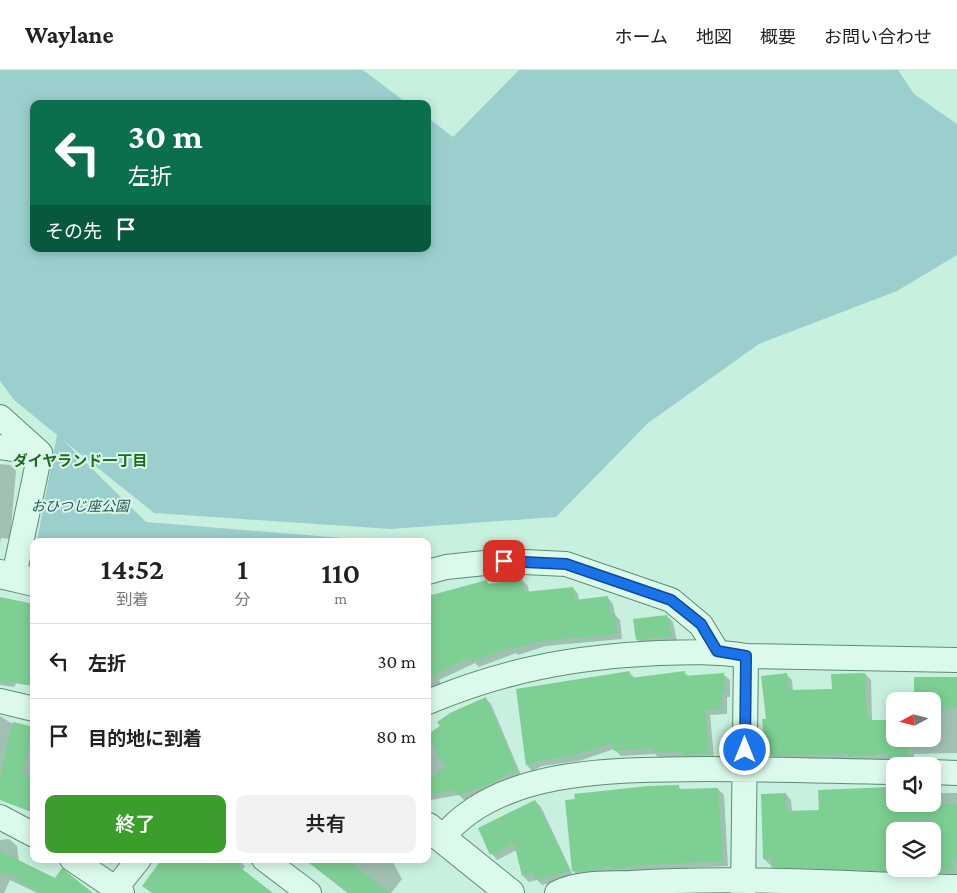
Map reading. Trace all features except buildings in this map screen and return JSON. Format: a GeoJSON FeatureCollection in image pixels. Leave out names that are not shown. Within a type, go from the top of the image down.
{"type":"FeatureCollection","features":[{"type":"Feature","properties":{"kind":"street"},"geometry":{"type":"LineString","coordinates":[[0,417],[40,453]]}},
{"type":"Feature","properties":{"kind":"street"},"geometry":{"type":"LineString","coordinates":[[0,446],[40,453]]}},
{"type":"Feature","properties":{"kind":"street"},"geometry":{"type":"LineString","coordinates":[[16,577],[40,453]]}},
{"type":"Feature","properties":{"kind":"street"},"geometry":{"type":"LineString","coordinates":[[431,571],[446,567],[504,561],[566,564],[671,600],[701,624],[717,651]]}},
{"type":"Feature","properties":{"kind":"street"},"geometry":{"type":"LineString","coordinates":[[431,701],[469,685],[557,662],[619,655],[717,651],[746,656],[957,660]]}},
{"type":"Feature","properties":{"kind":"street"},"geometry":{"type":"LineString","coordinates":[[744,887],[746,656]]}},
{"type":"Feature","properties":{"kind":"street"},"geometry":{"type":"LineString","coordinates":[[0,701],[30,708]]}},
{"type":"Feature","properties":{"kind":"street"},"geometry":{"type":"LineString","coordinates":[[510,893],[435,833],[453,825],[482,806],[518,788],[553,778],[612,770],[745,769],[886,772]]}},
{"type":"Feature","properties":{"kind":"street"},"geometry":{"type":"LineString","coordinates":[[941,772],[957,773]]}},
{"type":"Feature","properties":{"kind":"street"},"geometry":{"type":"LineString","coordinates":[[0,818],[30,833]]}},
{"type":"Feature","properties":{"kind":"street"},"geometry":{"type":"LineString","coordinates":[[78,863],[117,891],[136,863]]}},
{"type":"Feature","properties":{"kind":"street"},"geometry":{"type":"LineString","coordinates":[[269,863],[309,893]]}},
{"type":"Feature","properties":{"kind":"street"},"geometry":{"type":"LineString","coordinates":[[557,893],[570,886],[657,881],[744,887],[957,887]]}},
{"type":"Feature","properties":{"kind":"green space","name":"おひつじ座公園"},"geometry":{"type":"Polygon","coordinates":[[[0,70],[363,70],[403,100],[30,100],[30,252],[431,252],[431,120],[453,137],[519,70],[898,70],[914,94],[957,124],[957,255],[897,291],[759,344],[648,423],[556,517],[391,529],[154,513],[63,440],[146,522],[343,538],[38,538],[57,435],[14,400],[0,381],[0,70]]]}},
{"type":"Feature","properties":{"kind":"district","name":"ダイヤランド一丁目"},"geometry":{"type":"Point","coordinates":[80,461]}},
{"type":"Feature","properties":{"kind":"route"},"geometry":{"type":"LineString","coordinates":[[504,561],[566,564],[671,600],[701,624],[717,651],[746,656],[745,750]]}}]}
